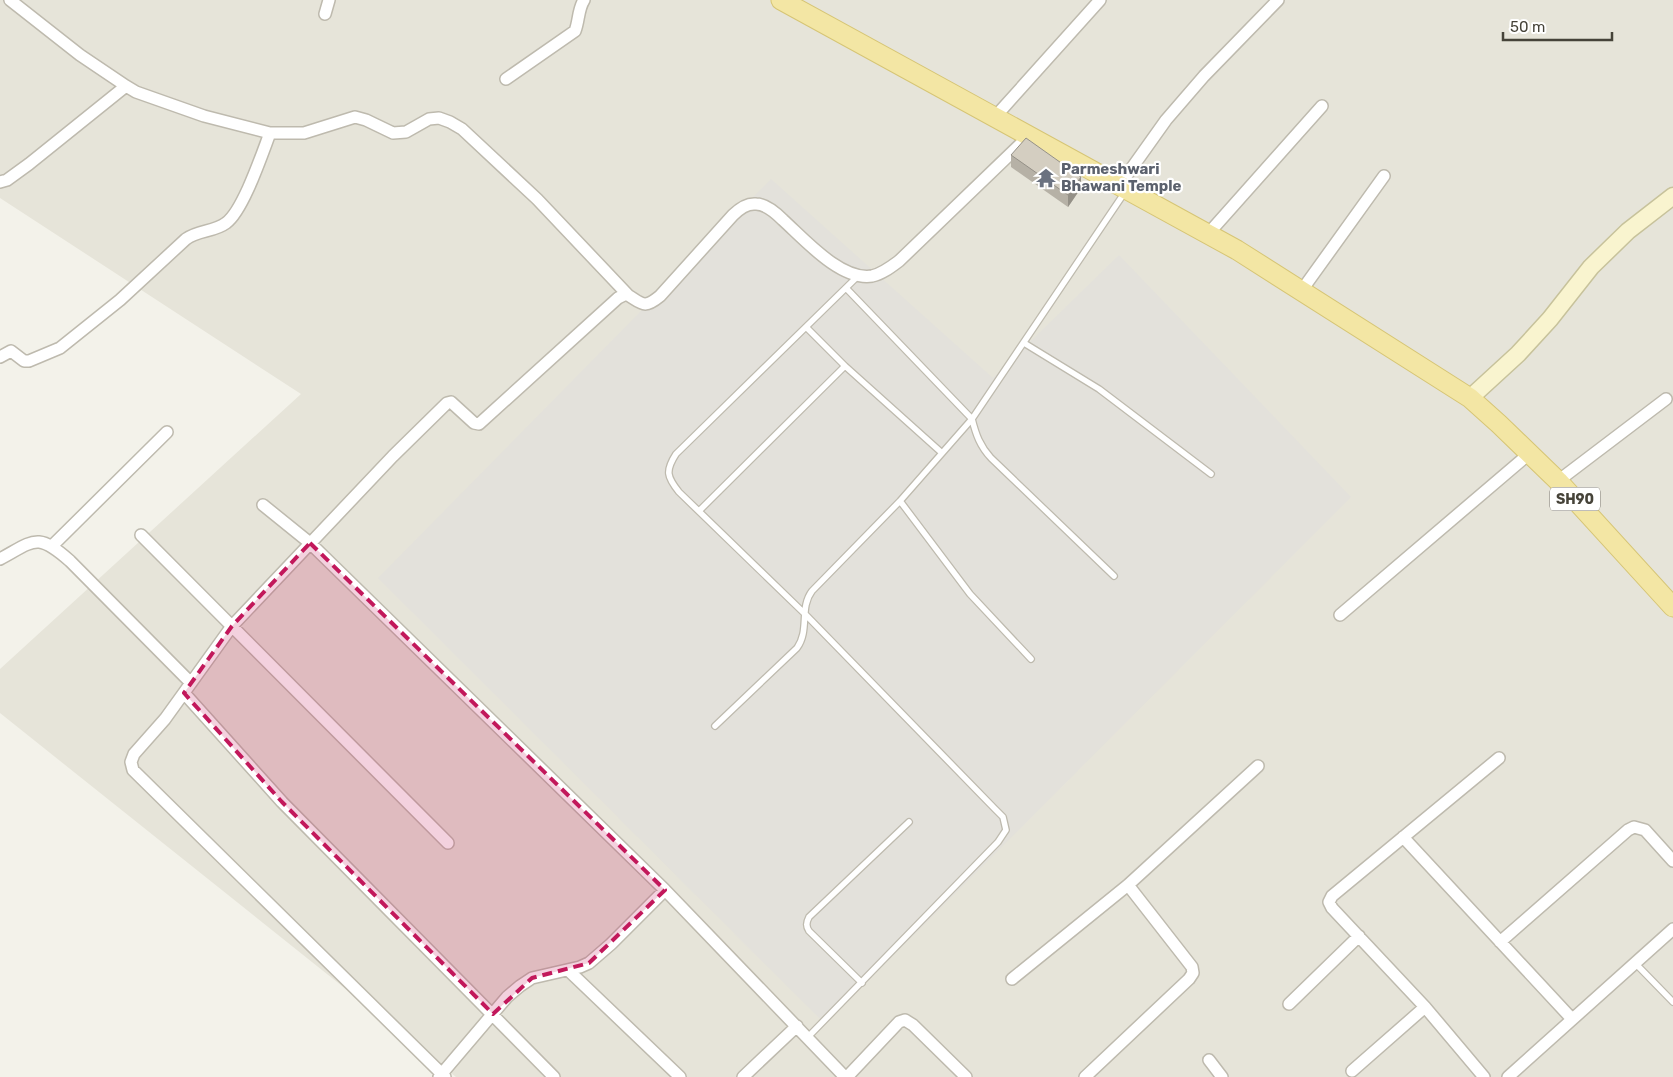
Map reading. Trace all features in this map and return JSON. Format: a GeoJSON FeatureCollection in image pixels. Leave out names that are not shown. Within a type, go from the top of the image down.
{"type":"FeatureCollection","features":[{"type":"Feature","properties":{"kind":"main road","name":"SH90"},"geometry":{"type":"LineString","coordinates":[[781,0],[1208,234],[1302,290],[1470,398],[1558,481],[1673,608]]}},
{"type":"Feature","properties":{"kind":"street"},"geometry":{"type":"LineString","coordinates":[[10,0],[80,55],[136,92],[204,116],[270,133],[309,132],[356,118],[366,120],[393,133],[406,132],[428,119],[438,118],[450,122],[462,129],[537,199],[628,295],[647,305],[660,296],[733,215],[741,208],[750,204],[766,207],[838,267],[858,276],[872,276],[886,271],[899,261],[1029,136]]}},
{"type":"Feature","properties":{"kind":"street"},"geometry":{"type":"LineString","coordinates":[[325,14],[330,0]]}},
{"type":"Feature","properties":{"kind":"street"},"geometry":{"type":"LineString","coordinates":[[506,79],[576,31],[581,5],[584,0]]}},
{"type":"Feature","properties":{"kind":"street"},"geometry":{"type":"LineString","coordinates":[[994,117],[1100,0]]}},
{"type":"Feature","properties":{"kind":"street"},"geometry":{"type":"LineString","coordinates":[[1123,188],[1166,120],[1204,76],[1278,0]]}},
{"type":"Feature","properties":{"kind":"street"},"geometry":{"type":"LineString","coordinates":[[0,182],[7,180],[29,164],[126,86]]}},
{"type":"Feature","properties":{"kind":"street"},"geometry":{"type":"LineString","coordinates":[[1208,234],[1322,106]]}},
{"type":"Feature","properties":{"kind":"street"},"geometry":{"type":"LineString","coordinates":[[0,357],[11,351],[24,361],[29,361],[60,348],[120,300],[186,239],[228,221],[249,186],[270,133]]}},
{"type":"Feature","properties":{"kind":"street"},"geometry":{"type":"LineString","coordinates":[[1302,290],[1384,176]]}},
{"type":"Feature","properties":{"kind":"street"},"geometry":{"type":"LineString","coordinates":[[1470,398],[1518,354],[1550,319],[1591,267],[1628,231],[1673,196]]}},
{"type":"Feature","properties":{"kind":"street"},"geometry":{"type":"LineString","coordinates":[[628,295],[624,294],[618,298],[480,424],[474,423],[451,402],[447,403],[393,456],[232,626],[165,719],[134,754],[131,762],[133,770],[442,1076],[507,997],[520,986],[532,978],[589,963],[599,956],[665,890]]}},
{"type":"Feature","properties":{"kind":"street"},"geometry":{"type":"LineString","coordinates":[[1558,481],[1666,399]]}},
{"type":"Feature","properties":{"kind":"street"},"geometry":{"type":"LineString","coordinates":[[52,546],[166,432]]}},
{"type":"Feature","properties":{"kind":"street"},"geometry":{"type":"LineString","coordinates":[[1340,615],[1530,453]]}},
{"type":"Feature","properties":{"kind":"street"},"geometry":{"type":"LineString","coordinates":[[263,505],[310,544],[665,890],[846,1077],[902,1020],[908,1021],[913,1025],[966,1077]]}},
{"type":"Feature","properties":{"kind":"street"},"geometry":{"type":"LineString","coordinates":[[141,535],[448,843]]}},
{"type":"Feature","properties":{"kind":"street"},"geometry":{"type":"LineString","coordinates":[[0,559],[34,541],[52,546],[70,561],[191,682]]}},
{"type":"Feature","properties":{"kind":"street"},"geometry":{"type":"LineString","coordinates":[[184,693],[282,802],[554,1077]]}},
{"type":"Feature","properties":{"kind":"street"},"geometry":{"type":"LineString","coordinates":[[1484,1077],[1425,1007],[1330,905],[1330,899],[1499,758]]}},
{"type":"Feature","properties":{"kind":"street"},"geometry":{"type":"LineString","coordinates":[[1012,979],[1128,885],[1258,766]]}},
{"type":"Feature","properties":{"kind":"street"},"geometry":{"type":"LineString","coordinates":[[1500,942],[1628,830],[1634,827],[1645,830],[1673,861]]}},
{"type":"Feature","properties":{"kind":"street"},"geometry":{"type":"LineString","coordinates":[[1403,837],[1572,1019]]}},
{"type":"Feature","properties":{"kind":"street"},"geometry":{"type":"LineString","coordinates":[[1085,1077],[1189,979],[1193,972],[1192,967],[1128,885]]}},
{"type":"Feature","properties":{"kind":"street"},"geometry":{"type":"LineString","coordinates":[[1508,1077],[1673,929]]}},
{"type":"Feature","properties":{"kind":"street"},"geometry":{"type":"LineString","coordinates":[[1289,1004],[1359,936]]}},
{"type":"Feature","properties":{"kind":"street"},"geometry":{"type":"LineString","coordinates":[[568,970],[680,1077]]}},
{"type":"Feature","properties":{"kind":"street"},"geometry":{"type":"LineString","coordinates":[[1352,1071],[1425,1007]]}},
{"type":"Feature","properties":{"kind":"street"},"geometry":{"type":"LineString","coordinates":[[743,1077],[797,1026]]}},
{"type":"Feature","properties":{"kind":"street"},"geometry":{"type":"LineString","coordinates":[[1209,1060],[1222,1077]]}},
{"type":"Feature","properties":{"kind":"lane"},"geometry":{"type":"LineString","coordinates":[[715,726],[797,648],[803,638],[806,600],[812,591],[900,501],[972,419],[1024,343],[1123,188]]}},
{"type":"Feature","properties":{"kind":"lane"},"geometry":{"type":"LineString","coordinates":[[808,1037],[998,842],[1006,830],[1003,817],[996,809],[805,614],[699,512],[671,482],[668,473],[670,464],[676,454],[858,276]]}},
{"type":"Feature","properties":{"kind":"lane"},"geometry":{"type":"LineString","coordinates":[[846,288],[972,419],[981,447],[991,458],[1114,576]]}},
{"type":"Feature","properties":{"kind":"lane"},"geometry":{"type":"LineString","coordinates":[[806,327],[845,366],[942,453]]}},
{"type":"Feature","properties":{"kind":"lane"},"geometry":{"type":"LineString","coordinates":[[1024,343],[1100,389],[1211,474]]}},
{"type":"Feature","properties":{"kind":"lane"},"geometry":{"type":"LineString","coordinates":[[699,512],[845,366]]}},
{"type":"Feature","properties":{"kind":"lane"},"geometry":{"type":"LineString","coordinates":[[900,501],[970,594],[1031,659]]}},
{"type":"Feature","properties":{"kind":"lane"},"geometry":{"type":"LineString","coordinates":[[862,982],[809,931],[807,921],[909,822]]}},
{"type":"Feature","properties":{"kind":"lane"},"geometry":{"type":"LineString","coordinates":[[1635,963],[1673,1002]]}},
{"type":"Feature","properties":{"kind":"highlighted area"},"geometry":{"type":"Polygon","coordinates":[[[310,543],[665,890],[589,963],[532,978],[493,1014],[282,802],[184,693],[232,626],[310,543]]]}},
{"type":"Feature","properties":{"kind":"shaded area"},"geometry":{"type":"Polygon","coordinates":[[[0,0],[1673,0],[1673,1077],[456,1077],[0,713],[0,669],[301,394],[0,198],[0,0]]]}},
{"type":"Feature","properties":{"kind":"shaded area"},"geometry":{"type":"Polygon","coordinates":[[[771,179],[993,378],[1119,255],[1351,497],[825,1024],[378,578],[771,179]]]}},
{"type":"Feature","properties":{"kind":"building"},"geometry":{"type":"Polygon","coordinates":[[[1026,138],[1081,177],[1068,195],[1011,155],[1026,138]]]}},
{"type":"Feature","properties":{"kind":"place","name":"Parmeshwari Bhawani Temple"},"geometry":{"type":"Point","coordinates":[1046,178]}}]}
